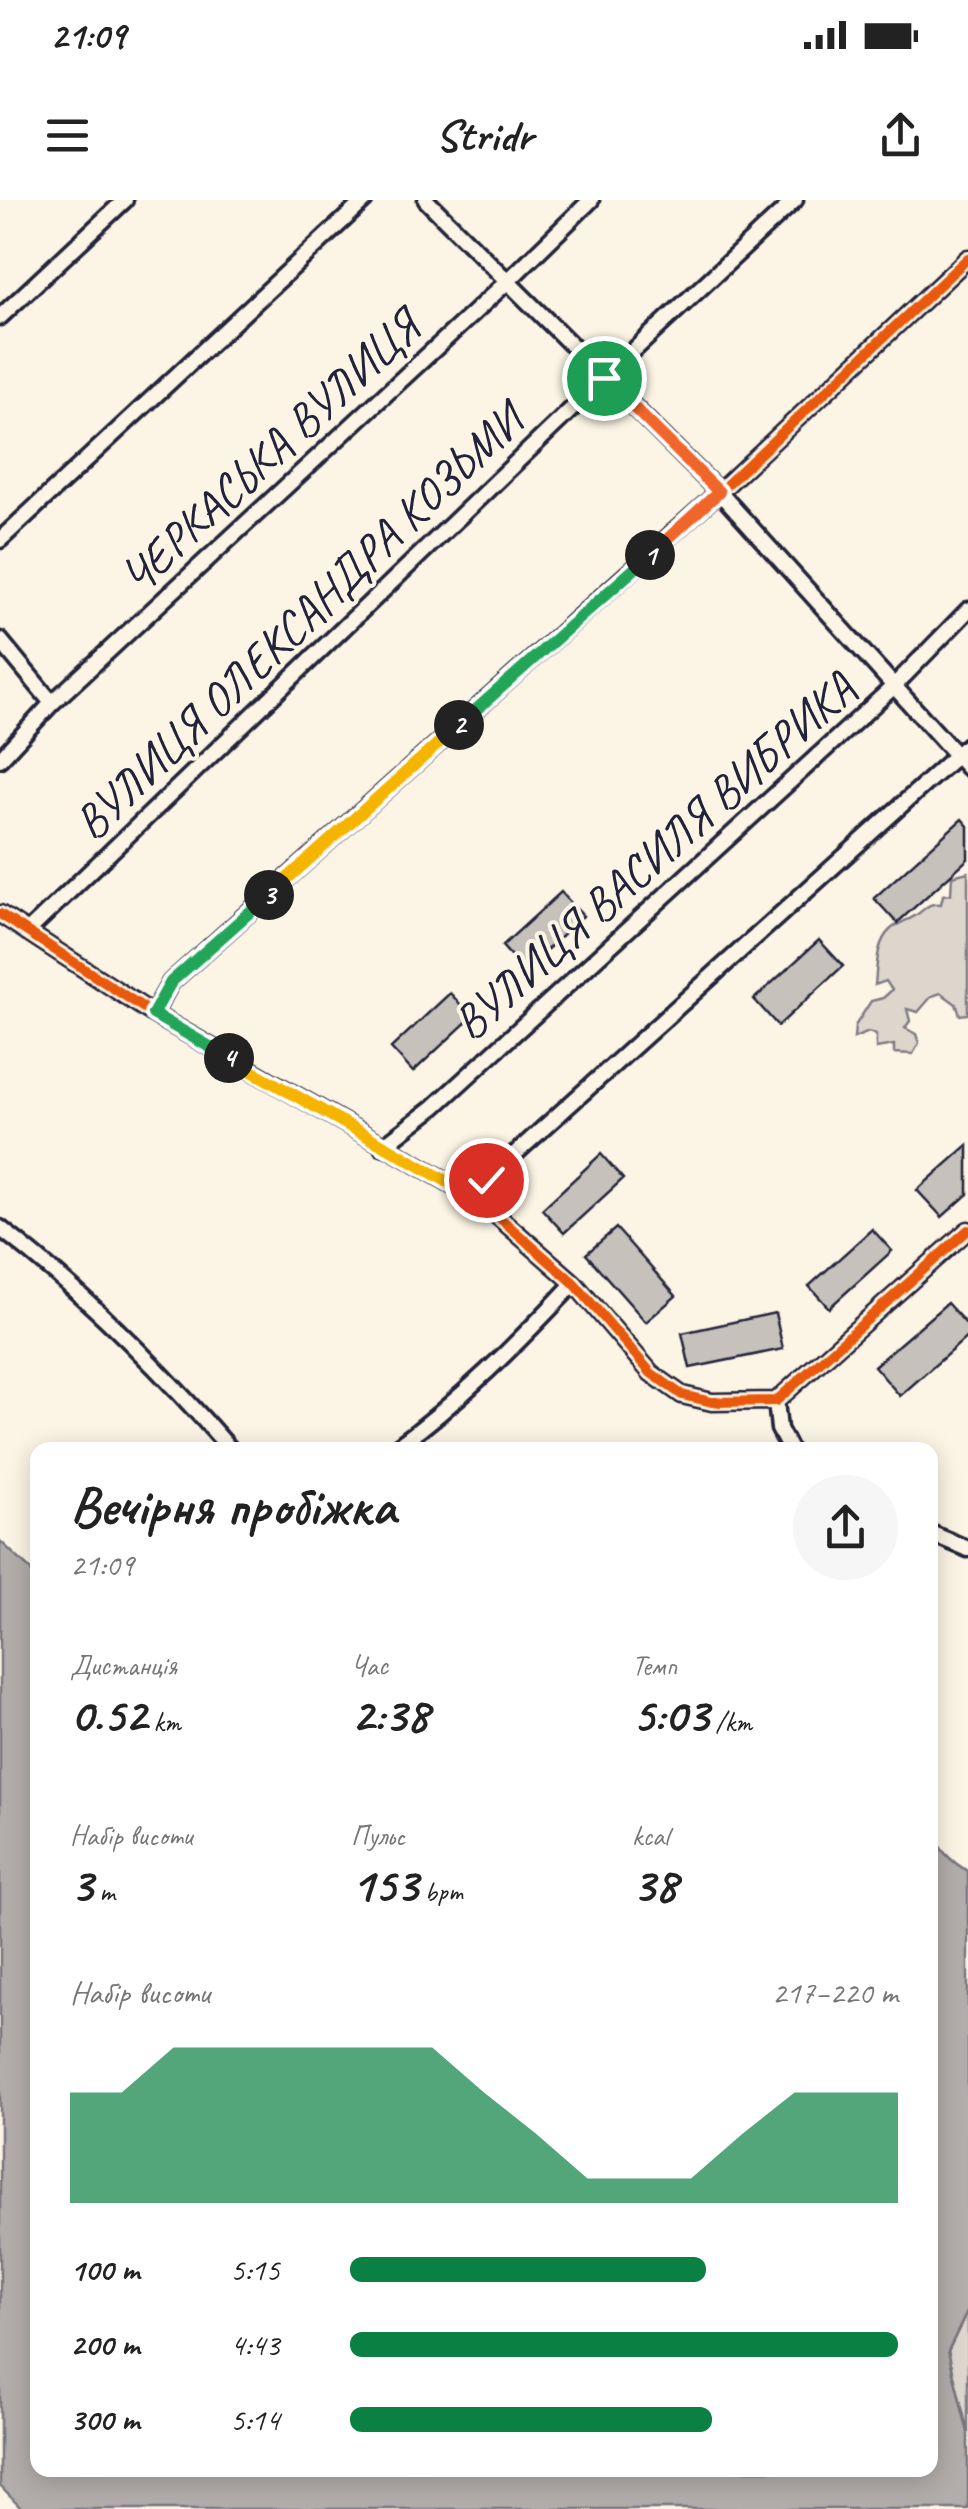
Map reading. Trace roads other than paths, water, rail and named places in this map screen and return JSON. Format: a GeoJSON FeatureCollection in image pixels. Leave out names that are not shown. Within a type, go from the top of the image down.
{"type":"FeatureCollection","features":[{"type":"Feature","properties":{"kind":"street"},"geometry":{"type":"LineString","coordinates":[[0,317],[124,200]]}},
{"type":"Feature","properties":{"kind":"street"},"geometry":{"type":"LineString","coordinates":[[0,540],[365,200]]}},
{"type":"Feature","properties":{"kind":"street"},"geometry":{"type":"LineString","coordinates":[[426,200],[719,492],[893,686],[962,750],[968,768]]}},
{"type":"Feature","properties":{"kind":"street","name":"ЧЕРКАСЬКА ВУЛИЦЯ"},"geometry":{"type":"LineString","coordinates":[[0,760],[52,703],[591,200]]}},
{"type":"Feature","properties":{"kind":"street","name":"ВУЛИЦЯ ОЛЕКСАНДРА КОЗЬМИ"},"geometry":{"type":"LineString","coordinates":[[27,932],[604,378],[796,200]]}},
{"type":"Feature","properties":{"kind":"street"},"geometry":{"type":"LineString","coordinates":[[153,1014],[171,982],[719,492],[968,258]]}},
{"type":"Feature","properties":{"kind":"street","name":"ВУЛИЦЯ ВАСИЛЯ ВИБРИКА"},"geometry":{"type":"LineString","coordinates":[[382,1147],[448,1094],[893,686],[968,610]]}},
{"type":"Feature","properties":{"kind":"street"},"geometry":{"type":"LineString","coordinates":[[0,640],[52,703]]}},
{"type":"Feature","properties":{"kind":"street"},"geometry":{"type":"LineString","coordinates":[[473,1196],[486,1180],[962,750]]}},
{"type":"Feature","properties":{"kind":"street"},"geometry":{"type":"LineString","coordinates":[[0,914],[153,1014],[473,1196],[574,1283],[650,1373],[682,1396],[712,1402],[776,1401],[968,1230]]}},
{"type":"Feature","properties":{"kind":"street"},"geometry":{"type":"LineString","coordinates":[[0,1228],[53,1269],[158,1367],[224,1442]]}},
{"type":"Feature","properties":{"kind":"street"},"geometry":{"type":"LineString","coordinates":[[404,1442],[501,1360],[574,1283]]}},
{"type":"Feature","properties":{"kind":"street"},"geometry":{"type":"LineString","coordinates":[[776,1401],[779,1428],[786,1442]]}},
{"type":"Feature","properties":{"kind":"street"},"geometry":{"type":"LineString","coordinates":[[938,1535],[968,1548]]}}]}
